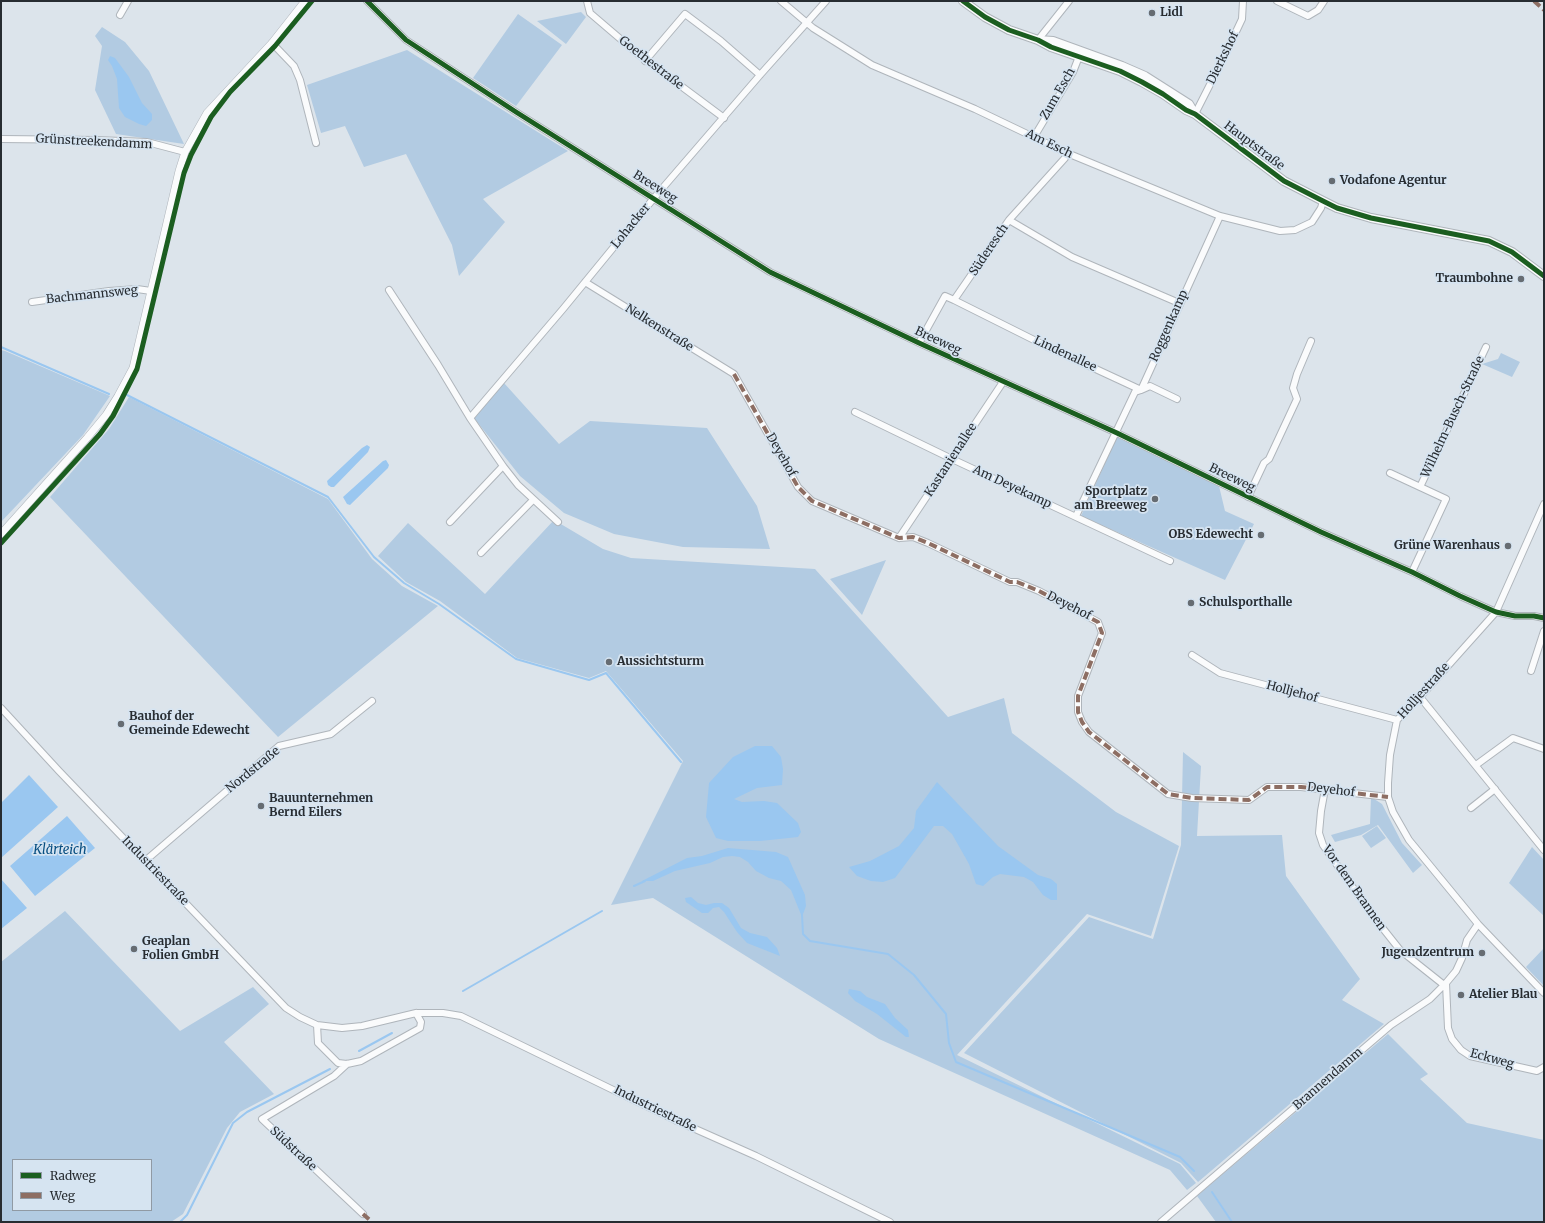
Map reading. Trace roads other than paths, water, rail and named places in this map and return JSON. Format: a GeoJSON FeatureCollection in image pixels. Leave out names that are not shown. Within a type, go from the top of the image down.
{"type":"FeatureCollection","features":[{"type":"Feature","properties":{"kind":"main road","name":"Hauptstraße"},"geometry":{"type":"LineString","coordinates":[[963,1],[997,24],[1038,40],[1051,47],[1080,54],[1142,82],[1186,110],[1195,114],[1284,181],[1323,201],[1371,218],[1489,241],[1512,252],[1544,276]]}},
{"type":"Feature","properties":{"kind":"street"},"geometry":{"type":"LineString","coordinates":[[120,15],[128,1]]}},
{"type":"Feature","properties":{"kind":"street","name":"Bachmannsweg"},"geometry":{"type":"LineString","coordinates":[[1,534],[87,438],[106,415],[118,396],[132,368],[179,171],[185,152],[207,113],[272,43],[305,1]]}},
{"type":"Feature","properties":{"kind":"street","name":"Breeweg"},"geometry":{"type":"LineString","coordinates":[[367,1],[406,40],[516,112],[770,272],[918,343],[1116,433],[1321,532],[1412,572],[1460,596],[1496,612],[1515,616],[1534,616],[1544,618]]}},
{"type":"Feature","properties":{"kind":"street","name":"Goethestraße"},"geometry":{"type":"LineString","coordinates":[[587,1],[590,13],[646,61],[724,118]]}},
{"type":"Feature","properties":{"kind":"street","name":"Am Esch"},"geometry":{"type":"LineString","coordinates":[[781,1],[807,23],[872,65],[975,109],[1067,153],[1220,216],[1280,231],[1295,230],[1312,222],[1321,208],[1323,201]]}},
{"type":"Feature","properties":{"kind":"street","name":"Lohacker"},"geometry":{"type":"LineString","coordinates":[[470,418],[654,198],[826,1]]}},
{"type":"Feature","properties":{"kind":"street"},"geometry":{"type":"LineString","coordinates":[[1038,40],[1069,1]]}},
{"type":"Feature","properties":{"kind":"street","name":"Dierkshof"},"geometry":{"type":"LineString","coordinates":[[1195,114],[1242,19],[1243,1]]}},
{"type":"Feature","properties":{"kind":"street"},"geometry":{"type":"LineString","coordinates":[[1277,1],[1308,16],[1318,10],[1324,1]]}},
{"type":"Feature","properties":{"kind":"street"},"geometry":{"type":"LineString","coordinates":[[646,61],[685,14],[721,41],[760,75]]}},
{"type":"Feature","properties":{"kind":"street"},"geometry":{"type":"LineString","coordinates":[[272,43],[294,66],[300,80],[316,143]]}},
{"type":"Feature","properties":{"kind":"street","name":"Zum Esch"},"geometry":{"type":"LineString","coordinates":[[1034,137],[1072,72],[1080,54]]}},
{"type":"Feature","properties":{"kind":"street","name":"Grünstreekendamm"},"geometry":{"type":"LineString","coordinates":[[1,139],[147,142],[185,152]]}},
{"type":"Feature","properties":{"kind":"street","name":"Süderesch"},"geometry":{"type":"LineString","coordinates":[[954,300],[1009,220],[1067,153]]}},
{"type":"Feature","properties":{"kind":"street","name":"Roggenkamp"},"geometry":{"type":"LineString","coordinates":[[1076,516],[1135,392],[1141,390],[1179,303],[1220,216]]}},
{"type":"Feature","properties":{"kind":"street"},"geometry":{"type":"LineString","coordinates":[[1009,220],[1072,257],[1179,303]]}},
{"type":"Feature","properties":{"kind":"street","name":"Nelkenstraße"},"geometry":{"type":"LineString","coordinates":[[585,282],[734,374]]}},
{"type":"Feature","properties":{"kind":"street","name":"Bachmannsweg"},"geometry":{"type":"LineString","coordinates":[[32,302],[109,291],[137,289],[151,291]]}},
{"type":"Feature","properties":{"kind":"street"},"geometry":{"type":"LineString","coordinates":[[389,290],[438,365],[470,418],[503,466],[518,485],[558,522]]}},
{"type":"Feature","properties":{"kind":"street"},"geometry":{"type":"LineString","coordinates":[[918,343],[945,296],[954,300]]}},
{"type":"Feature","properties":{"kind":"street","name":"Lindenallee"},"geometry":{"type":"LineString","coordinates":[[954,300],[1044,345],[1141,390],[1150,386],[1177,399]]}},
{"type":"Feature","properties":{"kind":"street"},"geometry":{"type":"LineString","coordinates":[[1248,497],[1264,463],[1269,459],[1297,399],[1293,388],[1297,374],[1311,342]]}},
{"type":"Feature","properties":{"kind":"street","name":"Wilhelm-Busch-Straße"},"geometry":{"type":"LineString","coordinates":[[1420,487],[1486,347]]}},
{"type":"Feature","properties":{"kind":"street","name":"Deyehof"},"geometry":{"type":"LineString","coordinates":[[734,374],[798,487],[812,501],[899,538],[912,537],[928,543],[1010,582],[1017,582],[1040,591],[1098,622],[1102,634],[1078,696],[1078,712],[1082,722],[1089,732],[1168,794],[1192,798],[1249,800],[1267,787],[1301,787],[1388,797]]}},
{"type":"Feature","properties":{"kind":"street","name":"Kastanienallee"},"geometry":{"type":"LineString","coordinates":[[899,538],[1003,382]]}},
{"type":"Feature","properties":{"kind":"street","name":"Am Deyekamp"},"geometry":{"type":"LineString","coordinates":[[855,412],[1170,561]]}},
{"type":"Feature","properties":{"kind":"street"},"geometry":{"type":"LineString","coordinates":[[450,522],[503,466]]}},
{"type":"Feature","properties":{"kind":"street"},"geometry":{"type":"LineString","coordinates":[[1390,473],[1446,499],[1412,572]]}},
{"type":"Feature","properties":{"kind":"street"},"geometry":{"type":"LineString","coordinates":[[481,553],[533,500]]}},
{"type":"Feature","properties":{"kind":"street","name":"Holljestraße"},"geometry":{"type":"LineString","coordinates":[[1544,504],[1496,612],[1420,697],[1397,720],[1390,755],[1388,797],[1393,812],[1409,840],[1478,924],[1544,993]]}},
{"type":"Feature","properties":{"kind":"street"},"geometry":{"type":"LineString","coordinates":[[1531,671],[1544,631]]}},
{"type":"Feature","properties":{"kind":"street","name":"Holljehof"},"geometry":{"type":"LineString","coordinates":[[1192,655],[1220,673],[1397,720]]}},
{"type":"Feature","properties":{"kind":"street"},"geometry":{"type":"LineString","coordinates":[[1420,697],[1544,850]]}},
{"type":"Feature","properties":{"kind":"street","name":"Nordstraße"},"geometry":{"type":"LineString","coordinates":[[145,861],[279,746],[331,734],[372,700]]}},
{"type":"Feature","properties":{"kind":"street","name":"Industriestraße"},"geometry":{"type":"LineString","coordinates":[[1,708],[286,1008],[300,1017],[317,1025],[342,1028],[362,1026],[416,1013],[443,1013],[461,1016],[472,1020],[675,1120],[756,1156],[890,1222]]}},
{"type":"Feature","properties":{"kind":"street"},"geometry":{"type":"LineString","coordinates":[[1476,766],[1513,738],[1544,749]]}},
{"type":"Feature","properties":{"kind":"street","name":"Vor dem Brannen"},"geometry":{"type":"LineString","coordinates":[[1325,789],[1321,811],[1320,834],[1323,845],[1373,916],[1400,950],[1445,984]]}},
{"type":"Feature","properties":{"kind":"street"},"geometry":{"type":"LineString","coordinates":[[1471,808],[1495,790]]}},
{"type":"Feature","properties":{"kind":"street","name":"Brannendamm"},"geometry":{"type":"LineString","coordinates":[[1161,1222],[1391,1025],[1430,998],[1445,984],[1456,971],[1462,958],[1467,940],[1478,924]]}},
{"type":"Feature","properties":{"kind":"street","name":"Eckweg"},"geometry":{"type":"LineString","coordinates":[[1445,984],[1448,1028],[1452,1039],[1461,1050],[1470,1056],[1537,1071],[1544,1067]]}},
{"type":"Feature","properties":{"kind":"street"},"geometry":{"type":"LineString","coordinates":[[317,1025],[318,1043],[338,1063],[347,1064],[361,1061],[420,1028],[421,1022],[416,1013]]}},
{"type":"Feature","properties":{"kind":"street","name":"Südstraße"},"geometry":{"type":"LineString","coordinates":[[347,1064],[334,1076],[262,1119],[363,1214]]}},
{"type":"Feature","properties":{"kind":"water"},"geometry":{"type":"Polygon","coordinates":[[[110,56],[115,58],[129,77],[142,103],[152,114],[152,120],[146,126],[125,117],[119,108],[117,79],[108,60],[110,56]]]}},
{"type":"Feature","properties":{"kind":"water"},"geometry":{"type":"Polygon","coordinates":[[[367,445],[370,447],[368,452],[334,487],[328,485],[327,481],[367,445]]]}},
{"type":"Feature","properties":{"kind":"water"},"geometry":{"type":"Polygon","coordinates":[[[386,460],[389,465],[388,468],[350,505],[347,504],[343,497],[386,460]]]}},
{"type":"Feature","properties":{"kind":"water"},"geometry":{"type":"Polygon","coordinates":[[[755,746],[772,746],[781,757],[783,769],[782,785],[757,788],[734,799],[742,802],[764,801],[777,803],[798,823],[801,832],[798,837],[760,841],[728,841],[716,838],[706,817],[709,783],[733,757],[755,746]]]}},
{"type":"Feature","properties":{"kind":"water","name":"Klärteich"},"geometry":{"type":"Polygon","coordinates":[[[29,775],[58,807],[1,858],[1,803],[29,775]]]}},
{"type":"Feature","properties":{"kind":"water"},"geometry":{"type":"Polygon","coordinates":[[[937,782],[998,846],[1038,875],[1051,879],[1057,884],[1057,900],[1051,900],[1043,895],[1033,882],[1024,877],[1000,874],[993,877],[983,886],[976,884],[969,864],[952,834],[943,826],[934,826],[895,878],[883,882],[871,881],[857,876],[849,867],[870,861],[899,846],[914,828],[916,811],[937,782]]]}},
{"type":"Feature","properties":{"kind":"water","name":"Klärteich"},"geometry":{"type":"Polygon","coordinates":[[[67,816],[95,848],[35,896],[10,866],[67,816]]]}},
{"type":"Feature","properties":{"kind":"water"},"geometry":{"type":"Polygon","coordinates":[[[728,848],[776,852],[788,857],[805,895],[806,906],[802,917],[791,890],[781,881],[769,878],[756,871],[748,862],[740,857],[723,857],[710,863],[675,871],[653,881],[642,881],[687,858],[702,856],[728,848]]]}},
{"type":"Feature","properties":{"kind":"water"},"geometry":{"type":"Polygon","coordinates":[[[1,879],[27,908],[1,929],[1,879]]]}},
{"type":"Feature","properties":{"kind":"water"},"geometry":{"type":"Polygon","coordinates":[[[691,897],[698,903],[706,905],[722,903],[729,908],[741,928],[750,933],[767,937],[777,948],[780,956],[747,943],[719,907],[713,908],[708,913],[702,913],[686,902],[685,898],[691,897]]]}},
{"type":"Feature","properties":{"kind":"water"},"geometry":{"type":"Polygon","coordinates":[[[849,989],[860,991],[867,997],[885,1004],[895,1018],[908,1030],[909,1037],[906,1037],[877,1014],[855,1001],[848,993],[849,989]]]}},
{"type":"Feature","properties":{"kind":"waterway"},"geometry":{"type":"LineString","coordinates":[[1,347],[109,394]]}},
{"type":"Feature","properties":{"kind":"waterway"},"geometry":{"type":"LineString","coordinates":[[127,395],[328,497],[374,557],[404,583],[439,604],[516,659],[589,680],[606,673],[681,762]]}},
{"type":"Feature","properties":{"kind":"waterway"},"geometry":{"type":"LineString","coordinates":[[634,886],[645,881]]}},
{"type":"Feature","properties":{"kind":"waterway"},"geometry":{"type":"LineString","coordinates":[[463,991],[602,911]]}},
{"type":"Feature","properties":{"kind":"waterway"},"geometry":{"type":"LineString","coordinates":[[802,915],[803,934],[810,941],[888,954],[914,975],[946,1014],[949,1043],[956,1062],[1180,1157],[1194,1171]]}},
{"type":"Feature","properties":{"kind":"waterway"},"geometry":{"type":"LineString","coordinates":[[359,1051],[392,1033]]}},
{"type":"Feature","properties":{"kind":"waterway"},"geometry":{"type":"LineString","coordinates":[[180,1222],[187,1215],[233,1123],[247,1112],[330,1069]]}},
{"type":"Feature","properties":{"kind":"waterway"},"geometry":{"type":"LineString","coordinates":[[1212,1192],[1232,1222]]}},
{"type":"Feature","properties":{"kind":"place","name":"Lidl"},"geometry":{"type":"Point","coordinates":[1152,13]}},
{"type":"Feature","properties":{"kind":"place","name":"Vodafone Agentur"},"geometry":{"type":"Point","coordinates":[1332,181]}},
{"type":"Feature","properties":{"kind":"place","name":"Traumbohne"},"geometry":{"type":"Point","coordinates":[1521,279]}},
{"type":"Feature","properties":{"kind":"place","name":"Sportplatz am Breeweg"},"geometry":{"type":"Point","coordinates":[1155,499]}},
{"type":"Feature","properties":{"kind":"place","name":"OBS Edewecht"},"geometry":{"type":"Point","coordinates":[1261,535]}},
{"type":"Feature","properties":{"kind":"place","name":"Grüne Warenhaus"},"geometry":{"type":"Point","coordinates":[1508,546]}},
{"type":"Feature","properties":{"kind":"place","name":"Schulsporthalle"},"geometry":{"type":"Point","coordinates":[1191,603]}},
{"type":"Feature","properties":{"kind":"place","name":"Aussichtsturm"},"geometry":{"type":"Point","coordinates":[609,662]}},
{"type":"Feature","properties":{"kind":"place","name":"Bauhof der Gemeinde Edewecht"},"geometry":{"type":"Point","coordinates":[121,724]}},
{"type":"Feature","properties":{"kind":"place","name":"Bauunternehmen Bernd Eilers"},"geometry":{"type":"Point","coordinates":[261,806]}},
{"type":"Feature","properties":{"kind":"place","name":"Geaplan Folien GmbH"},"geometry":{"type":"Point","coordinates":[134,949]}},
{"type":"Feature","properties":{"kind":"place","name":"Jugendzentrum"},"geometry":{"type":"Point","coordinates":[1482,953]}},
{"type":"Feature","properties":{"kind":"place","name":"Atelier Blau"},"geometry":{"type":"Point","coordinates":[1461,995]}}]}
